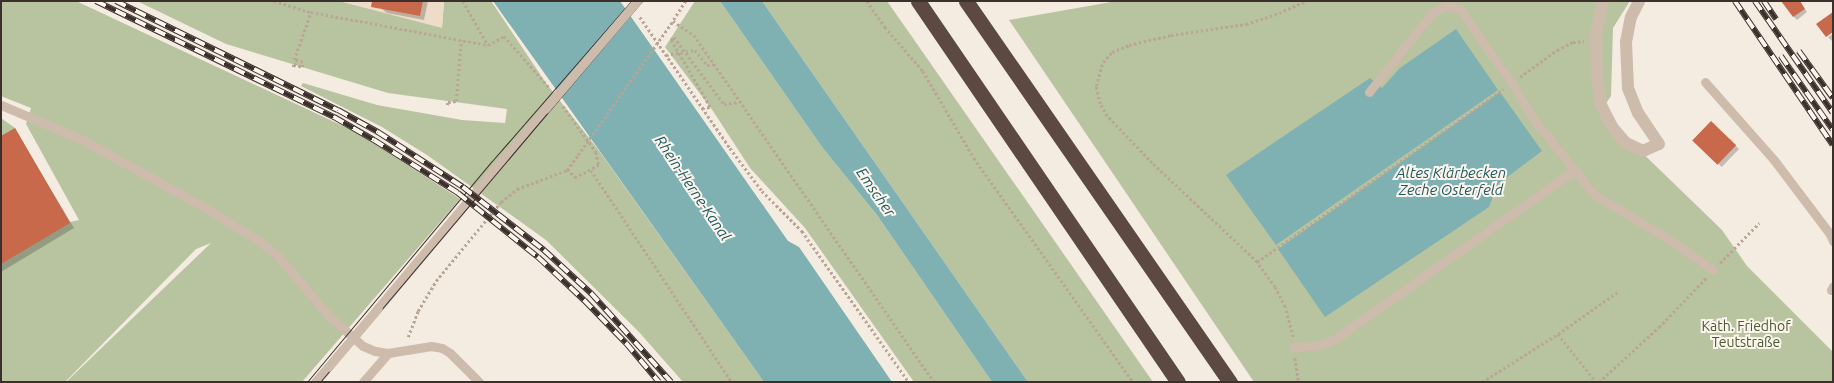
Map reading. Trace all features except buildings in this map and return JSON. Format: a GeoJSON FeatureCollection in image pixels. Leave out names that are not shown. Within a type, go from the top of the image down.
{"type":"FeatureCollection","features":[{"type":"Feature","properties":{"kind":"highway"},"geometry":{"type":"LineString","coordinates":[[918,1],[1178,382]]}},
{"type":"Feature","properties":{"kind":"highway"},"geometry":{"type":"LineString","coordinates":[[966,1],[1230,382]]}},
{"type":"Feature","properties":{"kind":"street"},"geometry":{"type":"LineString","coordinates":[[1603,1],[1596,43],[1598,80],[1606,117],[1612,127],[1634,148],[1643,151],[1659,144],[1638,113],[1628,88],[1626,42],[1631,16],[1639,1]]}},
{"type":"Feature","properties":{"kind":"lane"},"geometry":{"type":"LineString","coordinates":[[315,382],[637,1]]}},
{"type":"Feature","properties":{"kind":"lane"},"geometry":{"type":"LineString","coordinates":[[1369,92],[1432,13],[1446,6],[1460,9],[1512,82],[1535,121],[1573,171],[1595,195],[1667,238],[1713,270]]}},
{"type":"Feature","properties":{"kind":"lane"},"geometry":{"type":"LineString","coordinates":[[1705,82],[1774,160],[1830,234],[1833,242]]}},
{"type":"Feature","properties":{"kind":"lane"},"geometry":{"type":"LineString","coordinates":[[1,105],[81,139],[208,209],[277,255],[329,316],[363,346],[375,352],[388,353],[431,346],[442,348],[450,353],[480,382]]}},
{"type":"Feature","properties":{"kind":"lane"},"geometry":{"type":"LineString","coordinates":[[1294,348],[1320,345],[1335,340],[1573,171]]}},
{"type":"Feature","properties":{"kind":"lane"},"geometry":{"type":"LineString","coordinates":[[363,382],[388,353]]}},
{"type":"Feature","properties":{"kind":"path"},"geometry":{"type":"LineString","coordinates":[[274,1],[311,12],[488,45],[500,36]]}},
{"type":"Feature","properties":{"kind":"path"},"geometry":{"type":"LineString","coordinates":[[463,1],[488,45]]}},
{"type":"Feature","properties":{"kind":"path"},"geometry":{"type":"LineString","coordinates":[[408,351],[406,341],[418,311],[436,281],[501,202],[517,189],[567,170],[686,1]]}},
{"type":"Feature","properties":{"kind":"path"},"geometry":{"type":"LineString","coordinates":[[867,1],[885,27],[923,71],[974,158],[1133,382]]}},
{"type":"Feature","properties":{"kind":"path"},"geometry":{"type":"LineString","coordinates":[[1299,382],[1292,330],[1285,307],[1275,287],[1257,262],[1152,163],[1107,116],[1100,104],[1096,86],[1103,62],[1112,52],[1128,45],[1171,35],[1246,24],[1279,13],[1306,1]]}},
{"type":"Feature","properties":{"kind":"path"},"geometry":{"type":"LineString","coordinates":[[293,67],[294,64],[302,67],[303,62],[294,60],[311,12]]}},
{"type":"Feature","properties":{"kind":"path"},"geometry":{"type":"LineString","coordinates":[[639,16],[762,191],[802,231],[909,382]]}},
{"type":"Feature","properties":{"kind":"path"},"geometry":{"type":"LineString","coordinates":[[673,20],[694,35],[738,102],[934,382]]}},
{"type":"Feature","properties":{"kind":"path"},"geometry":{"type":"LineString","coordinates":[[702,108],[710,107],[671,40],[674,38],[724,104],[738,102]]}},
{"type":"Feature","properties":{"kind":"path"},"geometry":{"type":"LineString","coordinates":[[447,105],[448,102],[456,102],[461,40]]}},
{"type":"Feature","properties":{"kind":"path"},"geometry":{"type":"LineString","coordinates":[[1524,75],[1573,42],[1588,40],[1596,43]]}},
{"type":"Feature","properties":{"kind":"path"},"geometry":{"type":"LineString","coordinates":[[666,55],[695,50],[707,65],[712,62]]}},
{"type":"Feature","properties":{"kind":"path"},"geometry":{"type":"LineString","coordinates":[[1257,262],[1502,90]]}},
{"type":"Feature","properties":{"kind":"path"},"geometry":{"type":"LineString","coordinates":[[567,170],[576,178],[599,165]]}},
{"type":"Feature","properties":{"kind":"path"},"geometry":{"type":"LineString","coordinates":[[591,170],[732,382]]}},
{"type":"Feature","properties":{"kind":"path"},"geometry":{"type":"LineString","coordinates":[[1558,334],[1598,382],[1659,327],[1759,223]]}},
{"type":"Feature","properties":{"kind":"path"},"geometry":{"type":"LineString","coordinates":[[1482,382],[1558,334],[1619,291]]}},
{"type":"Feature","properties":{"kind":"green space"},"geometry":{"type":"Polygon","coordinates":[[[1,1],[76,1],[360,134],[460,199],[302,382],[66,382],[211,243],[196,249],[65,382],[1,382],[1,118],[15,128],[70,222],[79,220],[26,124],[31,108],[1,96],[1,1]]]}},
{"type":"Feature","properties":{"kind":"green space"},"geometry":{"type":"Polygon","coordinates":[[[137,1],[339,1],[442,27],[444,1],[491,1],[546,83],[600,152],[764,382],[683,382],[639,332],[546,240],[427,155],[382,127],[301,86],[303,83],[377,105],[462,120],[505,123],[507,109],[388,93],[226,44],[137,1]]]}},
{"type":"Feature","properties":{"kind":"green space"},"geometry":{"type":"Polygon","coordinates":[[[695,1],[720,1],[822,147],[877,215],[992,382],[914,382],[805,228],[750,168],[713,111],[665,47],[695,1]]]}},
{"type":"Feature","properties":{"kind":"green space"},"geometry":{"type":"Polygon","coordinates":[[[762,1],[887,1],[1153,382],[1028,382],[762,1]]]}},
{"type":"Feature","properties":{"kind":"green space","name":"Kath. Friedhof Teutstraße"},"geometry":{"type":"Polygon","coordinates":[[[1117,1],[1630,1],[1613,28],[1611,96],[1600,112],[1722,230],[1747,266],[1833,352],[1833,382],[1254,382],[1009,20],[1117,1]]]}},
{"type":"Feature","properties":{"kind":"shaded area"},"geometry":{"type":"Polygon","coordinates":[[[339,1],[382,1],[381,9],[420,16],[423,1],[444,1],[442,28],[339,1]]]}},
{"type":"Feature","properties":{"kind":"water","name":"Rhein-Herne-Kanal"},"geometry":{"type":"Polygon","coordinates":[[[493,1],[620,1],[788,241],[799,247],[892,382],[764,382],[493,1]]]}},
{"type":"Feature","properties":{"kind":"water","name":"Emscher"},"geometry":{"type":"Polygon","coordinates":[[[720,1],[762,1],[1028,382],[992,382],[877,215],[822,147],[720,1]]]}},
{"type":"Feature","properties":{"kind":"water","name":"Altes Klärbecken Zeche Osterfeld"},"geometry":{"type":"Polygon","coordinates":[[[1456,29],[1498,90],[1276,245],[1226,175],[1370,78],[1382,88],[1400,68],[1456,29]]]}},
{"type":"Feature","properties":{"kind":"water","name":"Altes Klärbecken Zeche Osterfeld"},"geometry":{"type":"Polygon","coordinates":[[[1500,92],[1542,151],[1498,184],[1489,207],[1325,317],[1278,249],[1500,92]]]}},
{"type":"Feature","properties":{"kind":"tram line"},"geometry":{"type":"LineString","coordinates":[[307,382],[492,161],[631,1]]}},
{"type":"Feature","properties":{"kind":"tram line"},"geometry":{"type":"LineString","coordinates":[[320,382],[642,1]]}},
{"type":"Feature","properties":{"kind":"railway"},"geometry":{"type":"LineString","coordinates":[[96,1],[334,117],[458,193],[538,257],[584,300],[626,343],[659,382]]}},
{"type":"Feature","properties":{"kind":"railway"},"geometry":{"type":"LineString","coordinates":[[116,1],[338,110],[378,132],[463,187],[544,250],[591,293],[671,382]]}},
{"type":"Feature","properties":{"kind":"railway"},"geometry":{"type":"LineString","coordinates":[[1735,1],[1833,145]]}},
{"type":"Feature","properties":{"kind":"railway"},"geometry":{"type":"LineString","coordinates":[[1755,1],[1833,113]]}},
{"type":"Feature","properties":{"kind":"railway"},"geometry":{"type":"LineString","coordinates":[[1764,1],[1776,19]]}},
{"type":"Feature","properties":{"kind":"railway"},"geometry":{"type":"LineString","coordinates":[[1799,51],[1833,98]]}},
{"type":"Feature","properties":{"kind":"railway"},"geometry":{"type":"LineString","coordinates":[[1781,56],[1833,130]]}}]}
